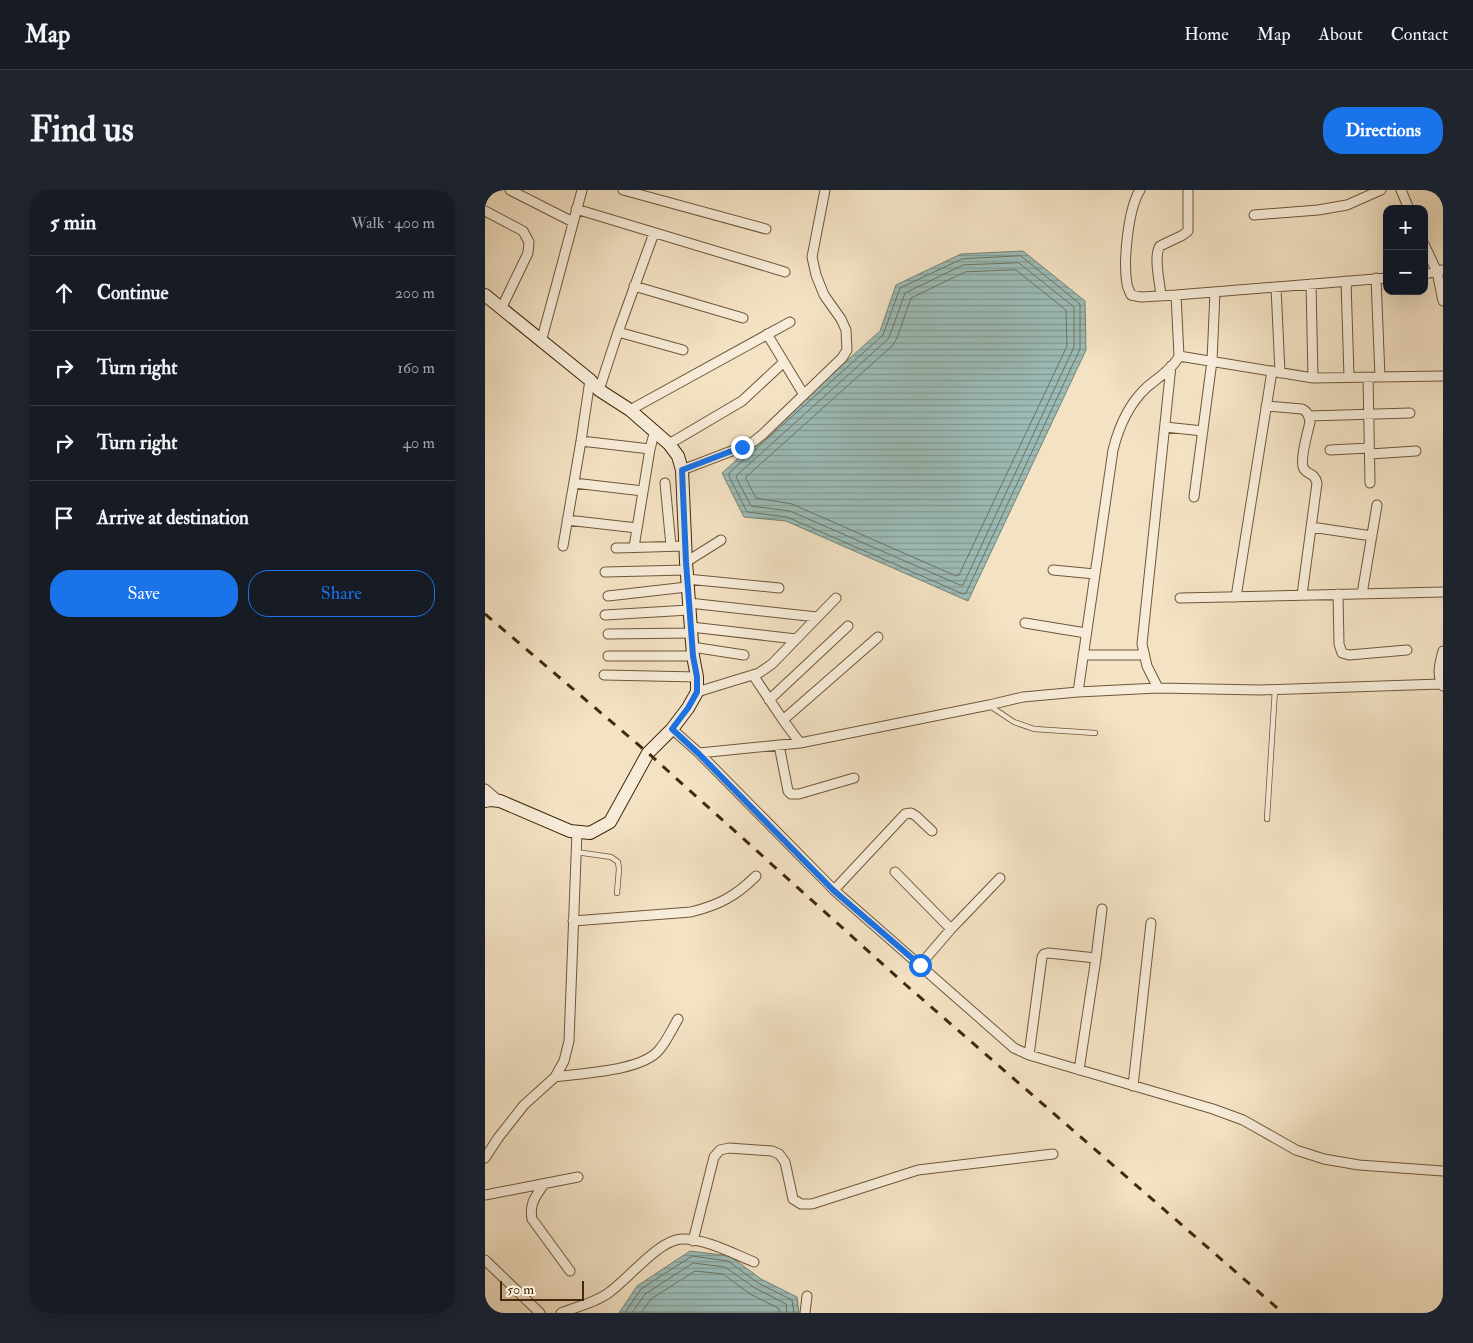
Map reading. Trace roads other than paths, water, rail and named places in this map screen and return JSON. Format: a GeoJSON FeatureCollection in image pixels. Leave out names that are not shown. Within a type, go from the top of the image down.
{"type":"FeatureCollection","features":[{"type":"Feature","properties":{"kind":"street"},"geometry":{"type":"LineString","coordinates":[[510,190],[573,222]]}},
{"type":"Feature","properties":{"kind":"street"},"geometry":{"type":"LineString","coordinates":[[541,342],[582,190]]}},
{"type":"Feature","properties":{"kind":"street"},"geometry":{"type":"LineString","coordinates":[[623,190],[766,229]]}},
{"type":"Feature","properties":{"kind":"street"},"geometry":{"type":"LineString","coordinates":[[682,470],[753,442],[842,358],[847,350],[846,330],[841,319],[824,295],[816,275],[812,257],[825,190]]}},
{"type":"Feature","properties":{"kind":"street"},"geometry":{"type":"LineString","coordinates":[[1140,190],[1132,210],[1125,265],[1127,286],[1131,295],[1141,297],[1176,295],[1383,278]]}},
{"type":"Feature","properties":{"kind":"street"},"geometry":{"type":"LineString","coordinates":[[1161,296],[1157,249],[1188,231],[1188,190]]}},
{"type":"Feature","properties":{"kind":"street"},"geometry":{"type":"LineString","coordinates":[[1255,215],[1317,210],[1340,206],[1381,190]]}},
{"type":"Feature","properties":{"kind":"street"},"geometry":{"type":"LineString","coordinates":[[1401,190],[1407,205]]}},
{"type":"Feature","properties":{"kind":"street"},"geometry":{"type":"LineString","coordinates":[[576,209],[785,272]]}},
{"type":"Feature","properties":{"kind":"street"},"geometry":{"type":"LineString","coordinates":[[485,212],[523,232],[529,242],[527,252],[501,309]]}},
{"type":"Feature","properties":{"kind":"street"},"geometry":{"type":"LineString","coordinates":[[599,390],[654,233]]}},
{"type":"Feature","properties":{"kind":"street"},"geometry":{"type":"LineString","coordinates":[[1428,250],[1440,271],[1443,301]]}},
{"type":"Feature","properties":{"kind":"street"},"geometry":{"type":"LineString","coordinates":[[1376,278],[1380,377]]}},
{"type":"Feature","properties":{"kind":"street"},"geometry":{"type":"LineString","coordinates":[[1346,281],[1349,377]]}},
{"type":"Feature","properties":{"kind":"street"},"geometry":{"type":"LineString","coordinates":[[1311,284],[1313,378]]}},
{"type":"Feature","properties":{"kind":"street"},"geometry":{"type":"LineString","coordinates":[[634,286],[743,318]]}},
{"type":"Feature","properties":{"kind":"street"},"geometry":{"type":"LineString","coordinates":[[1236,596],[1266,406],[1276,372],[1277,287]]}},
{"type":"Feature","properties":{"kind":"street"},"geometry":{"type":"LineString","coordinates":[[1194,497],[1212,361],[1215,292]]}},
{"type":"Feature","properties":{"kind":"street"},"geometry":{"type":"LineString","coordinates":[[485,295],[599,390],[630,410],[655,430],[678,456],[682,470],[692,652],[697,677],[697,692],[688,708],[672,729],[648,753],[611,822],[590,833],[570,832],[500,801],[485,789]]}},
{"type":"Feature","properties":{"kind":"street"},"geometry":{"type":"LineString","coordinates":[[1078,692],[1113,450],[1118,432],[1130,406],[1144,390],[1176,362],[1179,356],[1176,295]]}},
{"type":"Feature","properties":{"kind":"street"},"geometry":{"type":"LineString","coordinates":[[630,410],[790,322]]}},
{"type":"Feature","properties":{"kind":"street"},"geometry":{"type":"LineString","coordinates":[[618,332],[683,350]]}},
{"type":"Feature","properties":{"kind":"street"},"geometry":{"type":"LineString","coordinates":[[767,334],[804,394]]}},
{"type":"Feature","properties":{"kind":"street"},"geometry":{"type":"LineString","coordinates":[[1179,356],[1313,378],[1443,376],[1443,380]]}},
{"type":"Feature","properties":{"kind":"street"},"geometry":{"type":"LineString","coordinates":[[669,444],[742,401],[785,362]]}},
{"type":"Feature","properties":{"kind":"street"},"geometry":{"type":"LineString","coordinates":[[1158,688],[1143,655],[1142,644],[1171,366]]}},
{"type":"Feature","properties":{"kind":"street"},"geometry":{"type":"LineString","coordinates":[[1368,377],[1370,483]]}},
{"type":"Feature","properties":{"kind":"street"},"geometry":{"type":"LineString","coordinates":[[563,546],[581,441],[589,380]]}},
{"type":"Feature","properties":{"kind":"street"},"geometry":{"type":"LineString","coordinates":[[1266,406],[1302,409],[1309,416],[1310,422],[1303,467],[1305,471],[1313,474],[1317,483],[1302,595]]}},
{"type":"Feature","properties":{"kind":"street"},"geometry":{"type":"LineString","coordinates":[[1309,416],[1410,413]]}},
{"type":"Feature","properties":{"kind":"street"},"geometry":{"type":"LineString","coordinates":[[1165,427],[1203,431]]}},
{"type":"Feature","properties":{"kind":"street"},"geometry":{"type":"LineString","coordinates":[[634,547],[650,449],[655,430]]}},
{"type":"Feature","properties":{"kind":"street"},"geometry":{"type":"LineString","coordinates":[[581,441],[650,449]]}},
{"type":"Feature","properties":{"kind":"street"},"geometry":{"type":"LineString","coordinates":[[1331,450],[1416,451]]}},
{"type":"Feature","properties":{"kind":"street"},"geometry":{"type":"LineString","coordinates":[[574,483],[643,491]]}},
{"type":"Feature","properties":{"kind":"street"},"geometry":{"type":"LineString","coordinates":[[665,483],[671,546]]}},
{"type":"Feature","properties":{"kind":"street"},"geometry":{"type":"LineString","coordinates":[[1362,594],[1377,505]]}},
{"type":"Feature","properties":{"kind":"street"},"geometry":{"type":"LineString","coordinates":[[567,520],[637,528]]}},
{"type":"Feature","properties":{"kind":"street"},"geometry":{"type":"LineString","coordinates":[[1311,527],[1372,536]]}},
{"type":"Feature","properties":{"kind":"street"},"geometry":{"type":"LineString","coordinates":[[608,596],[687,574],[721,540]]}},
{"type":"Feature","properties":{"kind":"street"},"geometry":{"type":"LineString","coordinates":[[616,548],[685,546]]}},
{"type":"Feature","properties":{"kind":"street"},"geometry":{"type":"LineString","coordinates":[[1053,570],[1095,574]]}},
{"type":"Feature","properties":{"kind":"street"},"geometry":{"type":"LineString","coordinates":[[605,572],[687,574],[779,588]]}},
{"type":"Feature","properties":{"kind":"street"},"geometry":{"type":"LineString","coordinates":[[1180,598],[1443,592]]}},
{"type":"Feature","properties":{"kind":"street"},"geometry":{"type":"LineString","coordinates":[[1338,594],[1339,644],[1342,653],[1349,655],[1407,650]]}},
{"type":"Feature","properties":{"kind":"street"},"geometry":{"type":"LineString","coordinates":[[697,692],[759,673],[772,664],[836,598]]}},
{"type":"Feature","properties":{"kind":"street"},"geometry":{"type":"LineString","coordinates":[[605,615],[689,606],[817,617]]}},
{"type":"Feature","properties":{"kind":"street"},"geometry":{"type":"LineString","coordinates":[[1025,623],[1086,633]]}},
{"type":"Feature","properties":{"kind":"street"},"geometry":{"type":"LineString","coordinates":[[769,700],[848,626]]}},
{"type":"Feature","properties":{"kind":"street"},"geometry":{"type":"LineString","coordinates":[[608,634],[691,630],[796,639]]}},
{"type":"Feature","properties":{"kind":"street"},"geometry":{"type":"LineString","coordinates":[[783,720],[878,637]]}},
{"type":"Feature","properties":{"kind":"street"},"geometry":{"type":"LineString","coordinates":[[699,754],[800,743],[989,705],[1013,698],[1078,692],[1158,688],[1275,689],[1442,685],[1439,666],[1443,651]]}},
{"type":"Feature","properties":{"kind":"street"},"geometry":{"type":"LineString","coordinates":[[608,656],[692,652],[744,655]]}},
{"type":"Feature","properties":{"kind":"street"},"geometry":{"type":"LineString","coordinates":[[1083,655],[1143,655]]}},
{"type":"Feature","properties":{"kind":"street"},"geometry":{"type":"LineString","coordinates":[[604,675],[697,677]]}},
{"type":"Feature","properties":{"kind":"street"},"geometry":{"type":"LineString","coordinates":[[753,675],[800,743]]}},
{"type":"Feature","properties":{"kind":"street"},"geometry":{"type":"LineString","coordinates":[[672,729],[833,890],[1014,1048],[1029,1055],[1213,1109],[1243,1120],[1296,1150],[1324,1159],[1359,1165],[1443,1171]]}},
{"type":"Feature","properties":{"kind":"street"},"geometry":{"type":"LineString","coordinates":[[779,746],[788,791],[791,794],[799,794],[854,778]]}},
{"type":"Feature","properties":{"kind":"street"},"geometry":{"type":"LineString","coordinates":[[485,801],[500,801]]}},
{"type":"Feature","properties":{"kind":"street"},"geometry":{"type":"LineString","coordinates":[[833,890],[905,814],[911,813],[916,816],[932,831]]}},
{"type":"Feature","properties":{"kind":"street"},"geometry":{"type":"LineString","coordinates":[[485,1158],[524,1105],[555,1077],[564,1061],[569,1041],[577,832]]}},
{"type":"Feature","properties":{"kind":"street"},"geometry":{"type":"LineString","coordinates":[[895,872],[951,929]]}},
{"type":"Feature","properties":{"kind":"street"},"geometry":{"type":"LineString","coordinates":[[573,921],[691,912],[708,908],[724,902],[744,888],[756,876]]}},
{"type":"Feature","properties":{"kind":"street"},"geometry":{"type":"LineString","coordinates":[[920,965],[951,929],[1000,878]]}},
{"type":"Feature","properties":{"kind":"street"},"geometry":{"type":"LineString","coordinates":[[1079,1070],[1097,958],[1102,909]]}},
{"type":"Feature","properties":{"kind":"street"},"geometry":{"type":"LineString","coordinates":[[1133,1086],[1151,923]]}},
{"type":"Feature","properties":{"kind":"street"},"geometry":{"type":"LineString","coordinates":[[1029,1055],[1042,957],[1048,952],[1097,958]]}},
{"type":"Feature","properties":{"kind":"street"},"geometry":{"type":"LineString","coordinates":[[555,1077],[632,1066],[645,1061],[659,1051],[678,1020]]}},
{"type":"Feature","properties":{"kind":"street"},"geometry":{"type":"LineString","coordinates":[[693,1241],[714,1157],[720,1150],[729,1148],[772,1151],[779,1154],[785,1162],[793,1199],[801,1204],[812,1204],[918,1170],[1053,1154]]}},
{"type":"Feature","properties":{"kind":"street"},"geometry":{"type":"LineString","coordinates":[[485,1195],[578,1177]]}},
{"type":"Feature","properties":{"kind":"street"},"geometry":{"type":"LineString","coordinates":[[544,1184],[532,1203],[530,1210],[532,1218],[570,1271]]}},
{"type":"Feature","properties":{"kind":"street"},"geometry":{"type":"LineString","coordinates":[[561,1313],[607,1294],[659,1249],[670,1242],[682,1239],[703,1242],[754,1262]]}},
{"type":"Feature","properties":{"kind":"street"},"geometry":{"type":"LineString","coordinates":[[485,1260],[540,1313]]}},
{"type":"Feature","properties":{"kind":"street"},"geometry":{"type":"LineString","coordinates":[[805,1313],[807,1296]]}},
{"type":"Feature","properties":{"kind":"lane"},"geometry":{"type":"LineString","coordinates":[[1267,819],[1275,689]]}},
{"type":"Feature","properties":{"kind":"lane"},"geometry":{"type":"LineString","coordinates":[[989,705],[1014,722],[1034,729],[1095,733]]}},
{"type":"Feature","properties":{"kind":"lane"},"geometry":{"type":"LineString","coordinates":[[576,852],[611,857],[618,862],[617,893]]}},
{"type":"Feature","properties":{"kind":"water"},"geometry":{"type":"Polygon","coordinates":[[[1023,251],[1085,301],[1086,350],[968,601],[786,521],[744,517],[722,473],[880,331],[896,285],[961,254],[1023,251]]]}},
{"type":"Feature","properties":{"kind":"water"},"geometry":{"type":"Polygon","coordinates":[[[690,1251],[730,1256],[761,1279],[797,1297],[799,1313],[619,1313],[637,1286],[690,1251]]]}},
{"type":"Feature","properties":{"kind":"railway"},"geometry":{"type":"LineString","coordinates":[[485,614],[648,753],[906,985],[1283,1313]]}}]}
